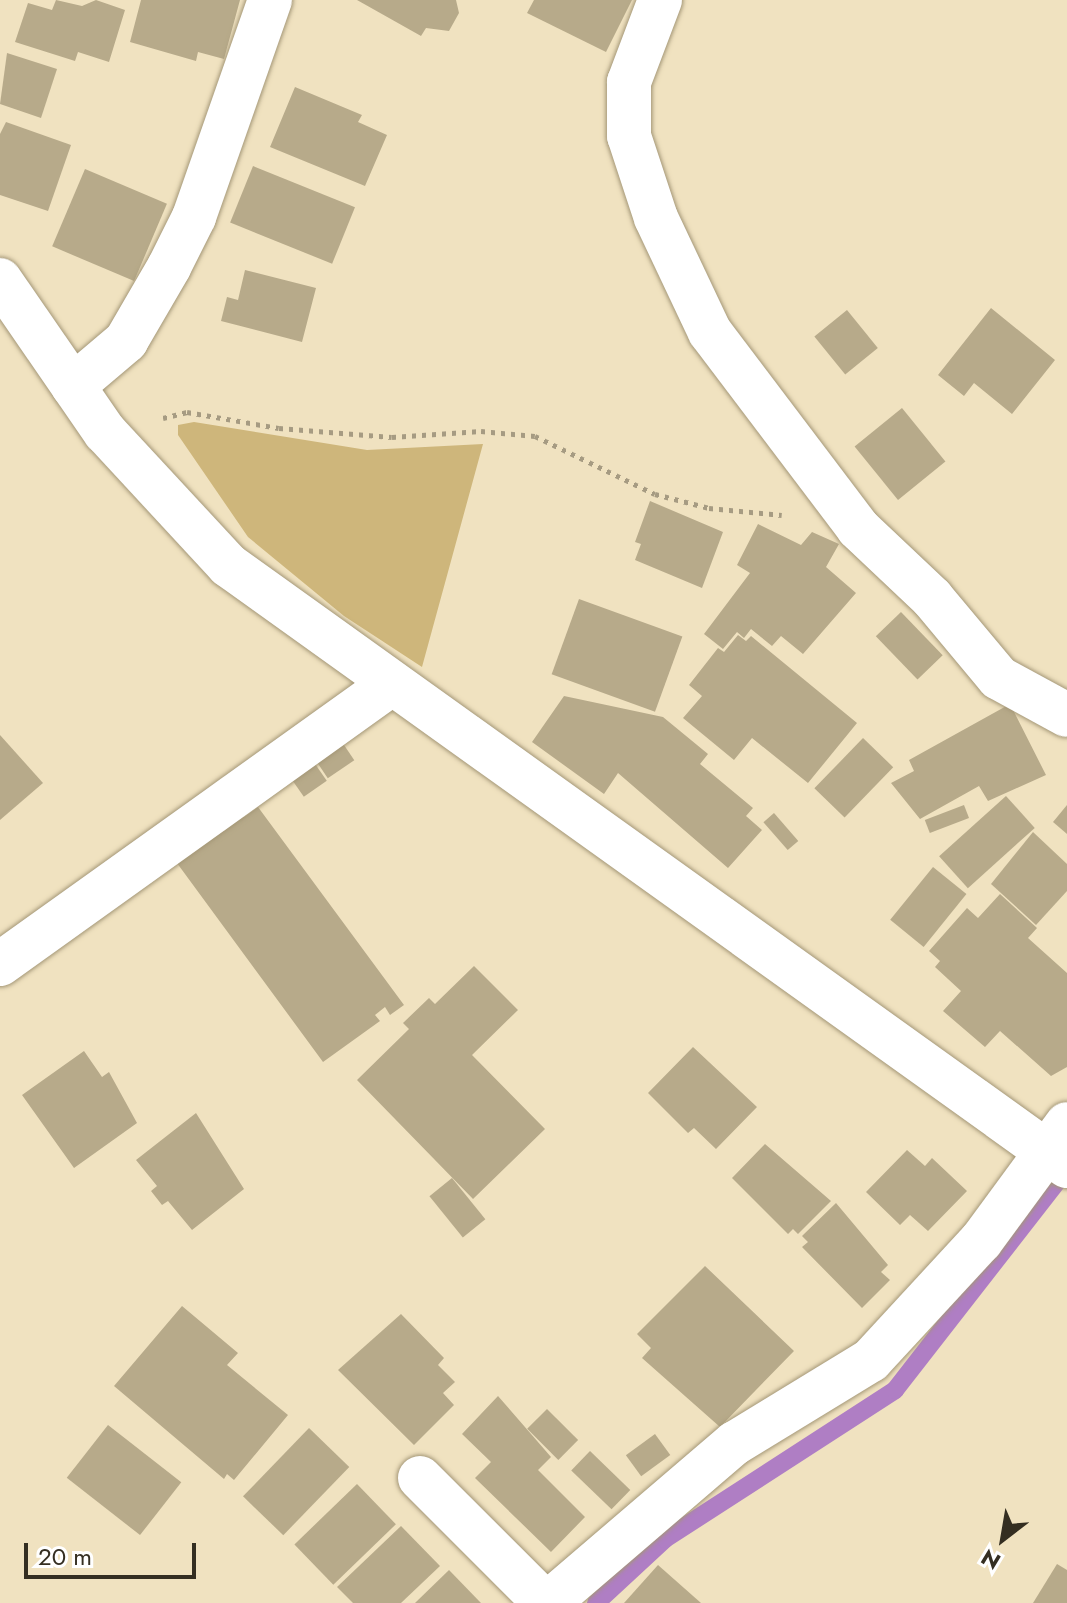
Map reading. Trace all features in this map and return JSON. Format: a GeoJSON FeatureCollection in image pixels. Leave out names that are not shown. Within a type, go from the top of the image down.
{"type":"FeatureCollection","features":[{"type":"Feature","properties":{"kind":"street"},"geometry":{"type":"LineString","coordinates":[[73,386],[126,341],[169,267],[194,217],[270,0]]}},
{"type":"Feature","properties":{"kind":"street"},"geometry":{"type":"LineString","coordinates":[[660,0],[629,82],[629,136],[656,218],[710,332],[858,528],[932,598],[999,678],[1067,715]]}},
{"type":"Feature","properties":{"kind":"street"},"geometry":{"type":"LineString","coordinates":[[0,280],[105,432],[228,565],[389,685],[1058,1149],[981,1241],[871,1360],[735,1443],[546,1603],[420,1478]]}},
{"type":"Feature","properties":{"kind":"street"},"geometry":{"type":"LineString","coordinates":[[0,964],[389,685]]}},
{"type":"Feature","properties":{"kind":"path"},"geometry":{"type":"LineString","coordinates":[[105,432],[187,412],[279,428],[392,437],[481,431],[535,436],[655,494],[709,508],[858,528]]}},
{"type":"Feature","properties":{"kind":"shaded area"},"geometry":{"type":"Polygon","coordinates":[[[194,422],[367,450],[483,444],[422,667],[344,616],[248,537],[178,435],[178,425],[194,422]]]}},
{"type":"Feature","properties":{"kind":"building"},"geometry":{"type":"Polygon","coordinates":[[[56,0],[82,6],[96,0],[125,10],[109,62],[78,52],[75,61],[15,42],[28,3],[52,10],[56,0]]]}},
{"type":"Feature","properties":{"kind":"building"},"geometry":{"type":"Polygon","coordinates":[[[141,0],[240,0],[224,59],[198,52],[196,61],[130,42],[141,0]]]}},
{"type":"Feature","properties":{"kind":"building"},"geometry":{"type":"Polygon","coordinates":[[[357,0],[456,0],[459,13],[449,31],[426,28],[421,36],[357,0]]]}},
{"type":"Feature","properties":{"kind":"building"},"geometry":{"type":"Polygon","coordinates":[[[534,0],[632,0],[606,52],[527,13],[534,0]]]}},
{"type":"Feature","properties":{"kind":"building"},"geometry":{"type":"Polygon","coordinates":[[[7,53],[57,69],[41,118],[0,104],[7,53]]]}},
{"type":"Feature","properties":{"kind":"building"},"geometry":{"type":"Polygon","coordinates":[[[295,87],[362,115],[358,122],[387,135],[365,186],[270,147],[295,87]]]}},
{"type":"Feature","properties":{"kind":"building"},"geometry":{"type":"Polygon","coordinates":[[[6,122],[71,145],[48,211],[0,195],[0,134],[6,122]]]}},
{"type":"Feature","properties":{"kind":"building"},"geometry":{"type":"Polygon","coordinates":[[[253,166],[355,207],[332,264],[230,223],[253,166]]]}},
{"type":"Feature","properties":{"kind":"building"},"geometry":{"type":"Polygon","coordinates":[[[85,169],[167,204],[134,281],[52,246],[85,169]]]}},
{"type":"Feature","properties":{"kind":"building"},"geometry":{"type":"Polygon","coordinates":[[[245,270],[316,288],[302,342],[221,321],[227,297],[238,300],[245,270]]]}},
{"type":"Feature","properties":{"kind":"building"},"geometry":{"type":"Polygon","coordinates":[[[991,308],[1055,360],[1012,414],[974,383],[964,396],[938,375],[991,308]]]}},
{"type":"Feature","properties":{"kind":"building"},"geometry":{"type":"Polygon","coordinates":[[[847,310],[878,348],[845,375],[814,336],[847,310]]]}},
{"type":"Feature","properties":{"kind":"building"},"geometry":{"type":"Polygon","coordinates":[[[902,408],[945,462],[898,500],[855,446],[902,408]]]}},
{"type":"Feature","properties":{"kind":"building"},"geometry":{"type":"Polygon","coordinates":[[[650,501],[723,532],[702,588],[635,560],[641,544],[635,542],[650,501]]]}},
{"type":"Feature","properties":{"kind":"building"},"geometry":{"type":"Polygon","coordinates":[[[758,524],[801,545],[812,532],[839,544],[826,567],[856,593],[803,654],[781,636],[772,646],[751,629],[744,638],[737,632],[723,649],[704,634],[750,573],[737,565],[758,524]]]}},
{"type":"Feature","properties":{"kind":"building"},"geometry":{"type":"Polygon","coordinates":[[[579,599],[682,637],[655,712],[552,674],[579,599]]]}},
{"type":"Feature","properties":{"kind":"building"},"geometry":{"type":"Polygon","coordinates":[[[901,612],[943,655],[918,679],[876,636],[901,612]]]}},
{"type":"Feature","properties":{"kind":"building"},"geometry":{"type":"Polygon","coordinates":[[[738,635],[746,641],[751,636],[857,723],[808,783],[752,738],[734,760],[683,718],[702,696],[689,685],[718,648],[724,652],[738,635]]]}},
{"type":"Feature","properties":{"kind":"building"},"geometry":{"type":"Polygon","coordinates":[[[564,696],[663,717],[708,754],[700,764],[753,808],[746,816],[762,830],[728,868],[618,773],[604,794],[532,742],[564,696]]]}},
{"type":"Feature","properties":{"kind":"building"},"geometry":{"type":"Polygon","coordinates":[[[1010,704],[1046,775],[988,801],[979,786],[920,819],[891,783],[914,771],[909,760],[1010,704]]]}},
{"type":"Feature","properties":{"kind":"building"},"geometry":{"type":"Polygon","coordinates":[[[0,735],[43,783],[0,820],[0,735]]]}},
{"type":"Feature","properties":{"kind":"building"},"geometry":{"type":"Polygon","coordinates":[[[863,738],[893,767],[845,818],[814,788],[863,738]]]}},
{"type":"Feature","properties":{"kind":"building"},"geometry":{"type":"Polygon","coordinates":[[[342,742],[354,760],[328,778],[315,760],[342,742]]]}},
{"type":"Feature","properties":{"kind":"building"},"geometry":{"type":"Polygon","coordinates":[[[313,761],[327,781],[304,797],[290,777],[313,761]]]}},
{"type":"Feature","properties":{"kind":"building"},"geometry":{"type":"Polygon","coordinates":[[[1006,796],[1035,828],[968,888],[939,856],[1006,796]]]}},
{"type":"Feature","properties":{"kind":"building"},"geometry":{"type":"Polygon","coordinates":[[[964,805],[969,818],[930,833],[925,820],[964,805]]]}},
{"type":"Feature","properties":{"kind":"building"},"geometry":{"type":"Polygon","coordinates":[[[1067,805],[1067,834],[1053,822],[1067,805]]]}},
{"type":"Feature","properties":{"kind":"building"},"geometry":{"type":"Polygon","coordinates":[[[258,807],[404,1005],[390,1015],[385,1007],[375,1015],[380,1021],[323,1062],[174,859],[239,812],[244,817],[258,807]]]}},
{"type":"Feature","properties":{"kind":"building"},"geometry":{"type":"Polygon","coordinates":[[[774,813],[798,841],[788,850],[763,822],[774,813]]]}},
{"type":"Feature","properties":{"kind":"building"},"geometry":{"type":"Polygon","coordinates":[[[1033,832],[1067,864],[1067,891],[1036,925],[991,884],[1033,832]]]}},
{"type":"Feature","properties":{"kind":"building"},"geometry":{"type":"Polygon","coordinates":[[[933,867],[966,894],[924,947],[890,920],[933,867]]]}},
{"type":"Feature","properties":{"kind":"building"},"geometry":{"type":"Polygon","coordinates":[[[1000,894],[1037,928],[1028,938],[1067,973],[1067,1067],[1051,1076],[1000,1031],[985,1047],[943,1011],[961,991],[935,967],[940,961],[929,951],[967,908],[978,918],[1000,894]]]}},
{"type":"Feature","properties":{"kind":"building"},"geometry":{"type":"Polygon","coordinates":[[[474,966],[518,1010],[472,1055],[545,1129],[473,1199],[357,1080],[409,1029],[403,1023],[429,998],[435,1004],[474,966]]]}},
{"type":"Feature","properties":{"kind":"building"},"geometry":{"type":"Polygon","coordinates":[[[693,1047],[757,1107],[716,1149],[694,1128],[688,1133],[648,1093],[693,1047]]]}},
{"type":"Feature","properties":{"kind":"building"},"geometry":{"type":"Polygon","coordinates":[[[84,1051],[102,1077],[109,1072],[137,1123],[74,1168],[22,1095],[84,1051]]]}},
{"type":"Feature","properties":{"kind":"building"},"geometry":{"type":"Polygon","coordinates":[[[196,1113],[244,1189],[192,1230],[168,1201],[162,1205],[151,1191],[157,1186],[136,1160],[196,1113]]]}},
{"type":"Feature","properties":{"kind":"building"},"geometry":{"type":"Polygon","coordinates":[[[765,1144],[831,1201],[798,1234],[793,1229],[788,1234],[732,1178],[765,1144]]]}},
{"type":"Feature","properties":{"kind":"building"},"geometry":{"type":"Polygon","coordinates":[[[907,1150],[925,1166],[932,1158],[967,1191],[928,1231],[910,1215],[900,1225],[866,1192],[907,1150]]]}},
{"type":"Feature","properties":{"kind":"building"},"geometry":{"type":"Polygon","coordinates":[[[452,1178],[485,1219],[463,1237],[429,1196],[452,1178]]]}},
{"type":"Feature","properties":{"kind":"building"},"geometry":{"type":"Polygon","coordinates":[[[836,1203],[888,1265],[881,1272],[890,1280],[862,1308],[802,1247],[808,1242],[802,1236],[836,1203]]]}},
{"type":"Feature","properties":{"kind":"building"},"geometry":{"type":"Polygon","coordinates":[[[705,1266],[794,1351],[720,1427],[642,1358],[651,1348],[637,1334],[705,1266]]]}},
{"type":"Feature","properties":{"kind":"building"},"geometry":{"type":"Polygon","coordinates":[[[182,1306],[238,1353],[227,1365],[288,1415],[234,1480],[227,1474],[224,1479],[114,1386],[182,1306]]]}},
{"type":"Feature","properties":{"kind":"building"},"geometry":{"type":"Polygon","coordinates":[[[401,1314],[444,1358],[438,1365],[455,1382],[443,1393],[454,1405],[414,1445],[338,1370],[401,1314]]]}},
{"type":"Feature","properties":{"kind":"building"},"geometry":{"type":"Polygon","coordinates":[[[498,1396],[551,1457],[538,1470],[585,1517],[551,1552],[475,1478],[491,1462],[462,1434],[498,1396]]]}},
{"type":"Feature","properties":{"kind":"building"},"geometry":{"type":"Polygon","coordinates":[[[547,1409],[578,1440],[558,1460],[527,1429],[547,1409]]]}},
{"type":"Feature","properties":{"kind":"building"},"geometry":{"type":"Polygon","coordinates":[[[108,1425],[181,1482],[140,1535],[67,1478],[108,1425]]]}},
{"type":"Feature","properties":{"kind":"building"},"geometry":{"type":"Polygon","coordinates":[[[309,1428],[349,1467],[283,1535],[243,1496],[309,1428]]]}},
{"type":"Feature","properties":{"kind":"building"},"geometry":{"type":"Polygon","coordinates":[[[655,1434],[670,1455],[641,1476],[626,1455],[655,1434]]]}},
{"type":"Feature","properties":{"kind":"building"},"geometry":{"type":"Polygon","coordinates":[[[590,1451],[630,1490],[612,1509],[571,1470],[590,1451]]]}},
{"type":"Feature","properties":{"kind":"building"},"geometry":{"type":"Polygon","coordinates":[[[357,1484],[396,1524],[333,1585],[294,1544],[357,1484]]]}},
{"type":"Feature","properties":{"kind":"building"},"geometry":{"type":"Polygon","coordinates":[[[401,1526],[440,1566],[401,1603],[353,1603],[337,1587],[401,1526]]]}},
{"type":"Feature","properties":{"kind":"building"},"geometry":{"type":"Polygon","coordinates":[[[1057,1564],[1067,1570],[1067,1603],[1033,1603],[1057,1564]]]}},
{"type":"Feature","properties":{"kind":"building"},"geometry":{"type":"Polygon","coordinates":[[[658,1565],[701,1603],[624,1603],[658,1565]]]}},
{"type":"Feature","properties":{"kind":"building"},"geometry":{"type":"Polygon","coordinates":[[[449,1570],[481,1603],[415,1603],[449,1570]]]}},
{"type":"Feature","properties":{"kind":"waterway"},"geometry":{"type":"LineString","coordinates":[[596,1603],[665,1539],[895,1390],[1067,1169]]}}]}
